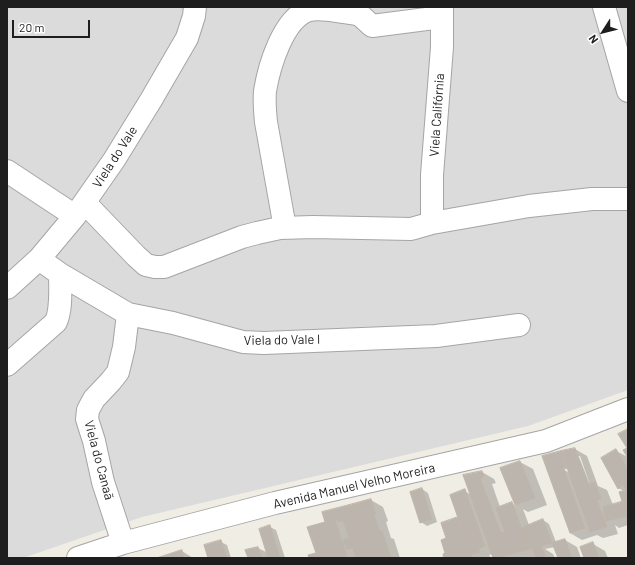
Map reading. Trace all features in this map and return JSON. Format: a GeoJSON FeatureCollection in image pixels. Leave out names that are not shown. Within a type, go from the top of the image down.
{"type":"FeatureCollection","features":[{"type":"Feature","properties":{"kind":"street","name":"Viela do Vale"},"geometry":{"type":"LineString","coordinates":[[7,288],[39,259],[80,210],[114,160],[187,38],[194,16],[195,7]]}},
{"type":"Feature","properties":{"kind":"street"},"geometry":{"type":"LineString","coordinates":[[604,7],[628,91]]}},
{"type":"Feature","properties":{"kind":"street"},"geometry":{"type":"LineString","coordinates":[[285,228],[264,107],[266,91],[275,56],[283,35],[301,14],[315,9],[360,15],[372,26],[442,12]]}},
{"type":"Feature","properties":{"kind":"street","name":"Viela Califórnia"},"geometry":{"type":"LineString","coordinates":[[432,222],[432,175],[442,47],[442,12]]}},
{"type":"Feature","properties":{"kind":"street"},"geometry":{"type":"LineString","coordinates":[[7,171],[80,210],[146,265],[155,267],[164,267],[242,237],[285,228],[313,227],[412,229],[432,222],[529,206],[592,199],[628,199]]}},
{"type":"Feature","properties":{"kind":"street","name":"Viela do Vale I"},"geometry":{"type":"LineString","coordinates":[[39,259],[60,274],[128,314],[173,323],[244,342],[436,336],[519,326]]}},
{"type":"Feature","properties":{"kind":"street"},"geometry":{"type":"LineString","coordinates":[[7,366],[56,322],[59,309],[60,274]]}},
{"type":"Feature","properties":{"kind":"street","name":"Viela do Canaã"},"geometry":{"type":"LineString","coordinates":[[123,544],[103,482],[94,441],[87,419],[88,410],[94,399],[118,372],[124,347],[128,314]]}},
{"type":"Feature","properties":{"kind":"street","name":"Avenida Manuel Velho Moreira"},"geometry":{"type":"LineString","coordinates":[[78,558],[123,544],[275,504],[546,441],[628,409]]}},
{"type":"Feature","properties":{"kind":"shaded area"},"geometry":{"type":"Polygon","coordinates":[[[7,7],[628,7],[628,390],[528,426],[142,517],[23,558],[7,558],[7,7]]]}},
{"type":"Feature","properties":{"kind":"building"},"geometry":{"type":"Polygon","coordinates":[[[628,429],[628,458],[623,450],[627,448],[618,434],[628,429]]]}},
{"type":"Feature","properties":{"kind":"building"},"geometry":{"type":"Polygon","coordinates":[[[575,448],[589,484],[595,482],[601,499],[597,500],[607,527],[590,532],[561,451],[575,448]]]}},
{"type":"Feature","properties":{"kind":"building"},"geometry":{"type":"Polygon","coordinates":[[[616,449],[628,470],[628,500],[622,501],[619,492],[626,490],[623,484],[618,489],[601,458],[616,449]]]}},
{"type":"Feature","properties":{"kind":"building"},"geometry":{"type":"Polygon","coordinates":[[[561,451],[566,468],[564,469],[585,528],[570,533],[542,456],[561,451]]]}},
{"type":"Feature","properties":{"kind":"building"},"geometry":{"type":"Polygon","coordinates":[[[520,461],[535,498],[515,505],[500,468],[520,461]]]}},
{"type":"Feature","properties":{"kind":"building"},"geometry":{"type":"Polygon","coordinates":[[[482,471],[484,476],[480,478],[501,533],[505,532],[513,554],[499,558],[493,558],[463,475],[482,471]]]}},
{"type":"Feature","properties":{"kind":"building"},"geometry":{"type":"Polygon","coordinates":[[[422,488],[432,519],[420,523],[410,492],[422,488]]]}},
{"type":"Feature","properties":{"kind":"building"},"geometry":{"type":"Polygon","coordinates":[[[465,489],[485,546],[478,549],[480,552],[471,555],[450,495],[465,489]]]}},
{"type":"Feature","properties":{"kind":"building"},"geometry":{"type":"Polygon","coordinates":[[[371,499],[376,514],[374,515],[380,532],[382,531],[391,558],[371,558],[353,504],[371,499]]]}},
{"type":"Feature","properties":{"kind":"building"},"geometry":{"type":"Polygon","coordinates":[[[628,500],[628,516],[606,521],[603,507],[628,500]]]}},
{"type":"Feature","properties":{"kind":"building"},"geometry":{"type":"Polygon","coordinates":[[[512,502],[529,549],[513,554],[496,508],[512,502]]]}},
{"type":"Feature","properties":{"kind":"building"},"geometry":{"type":"Polygon","coordinates":[[[353,504],[371,558],[356,558],[353,548],[347,549],[343,540],[349,538],[343,521],[338,522],[334,509],[353,504]]]}},
{"type":"Feature","properties":{"kind":"building"},"geometry":{"type":"Polygon","coordinates":[[[334,509],[337,519],[335,519],[347,556],[345,558],[309,558],[308,555],[316,553],[307,527],[325,522],[322,512],[334,509]]]}},
{"type":"Feature","properties":{"kind":"building"},"geometry":{"type":"Polygon","coordinates":[[[458,517],[472,558],[444,558],[443,554],[445,553],[441,540],[446,538],[441,523],[458,517]]]}},
{"type":"Feature","properties":{"kind":"building"},"geometry":{"type":"Polygon","coordinates":[[[543,519],[552,543],[529,549],[521,528],[543,519]]]}},
{"type":"Feature","properties":{"kind":"building"},"geometry":{"type":"Polygon","coordinates":[[[270,525],[280,558],[268,558],[259,529],[270,525]]]}},
{"type":"Feature","properties":{"kind":"building"},"geometry":{"type":"Polygon","coordinates":[[[565,539],[572,558],[558,558],[552,543],[565,539]]]}},
{"type":"Feature","properties":{"kind":"building"},"geometry":{"type":"Polygon","coordinates":[[[221,540],[227,558],[208,558],[204,545],[221,540]]]}},
{"type":"Feature","properties":{"kind":"building"},"geometry":{"type":"Polygon","coordinates":[[[593,542],[599,558],[584,558],[580,547],[593,542]]]}},
{"type":"Feature","properties":{"kind":"building"},"geometry":{"type":"Polygon","coordinates":[[[541,546],[546,558],[536,558],[532,548],[541,546]]]}},
{"type":"Feature","properties":{"kind":"building"},"geometry":{"type":"Polygon","coordinates":[[[258,547],[262,558],[248,558],[245,550],[258,547]]]}},
{"type":"Feature","properties":{"kind":"building"},"geometry":{"type":"Polygon","coordinates":[[[182,550],[184,558],[157,558],[182,550]]]}}]}
